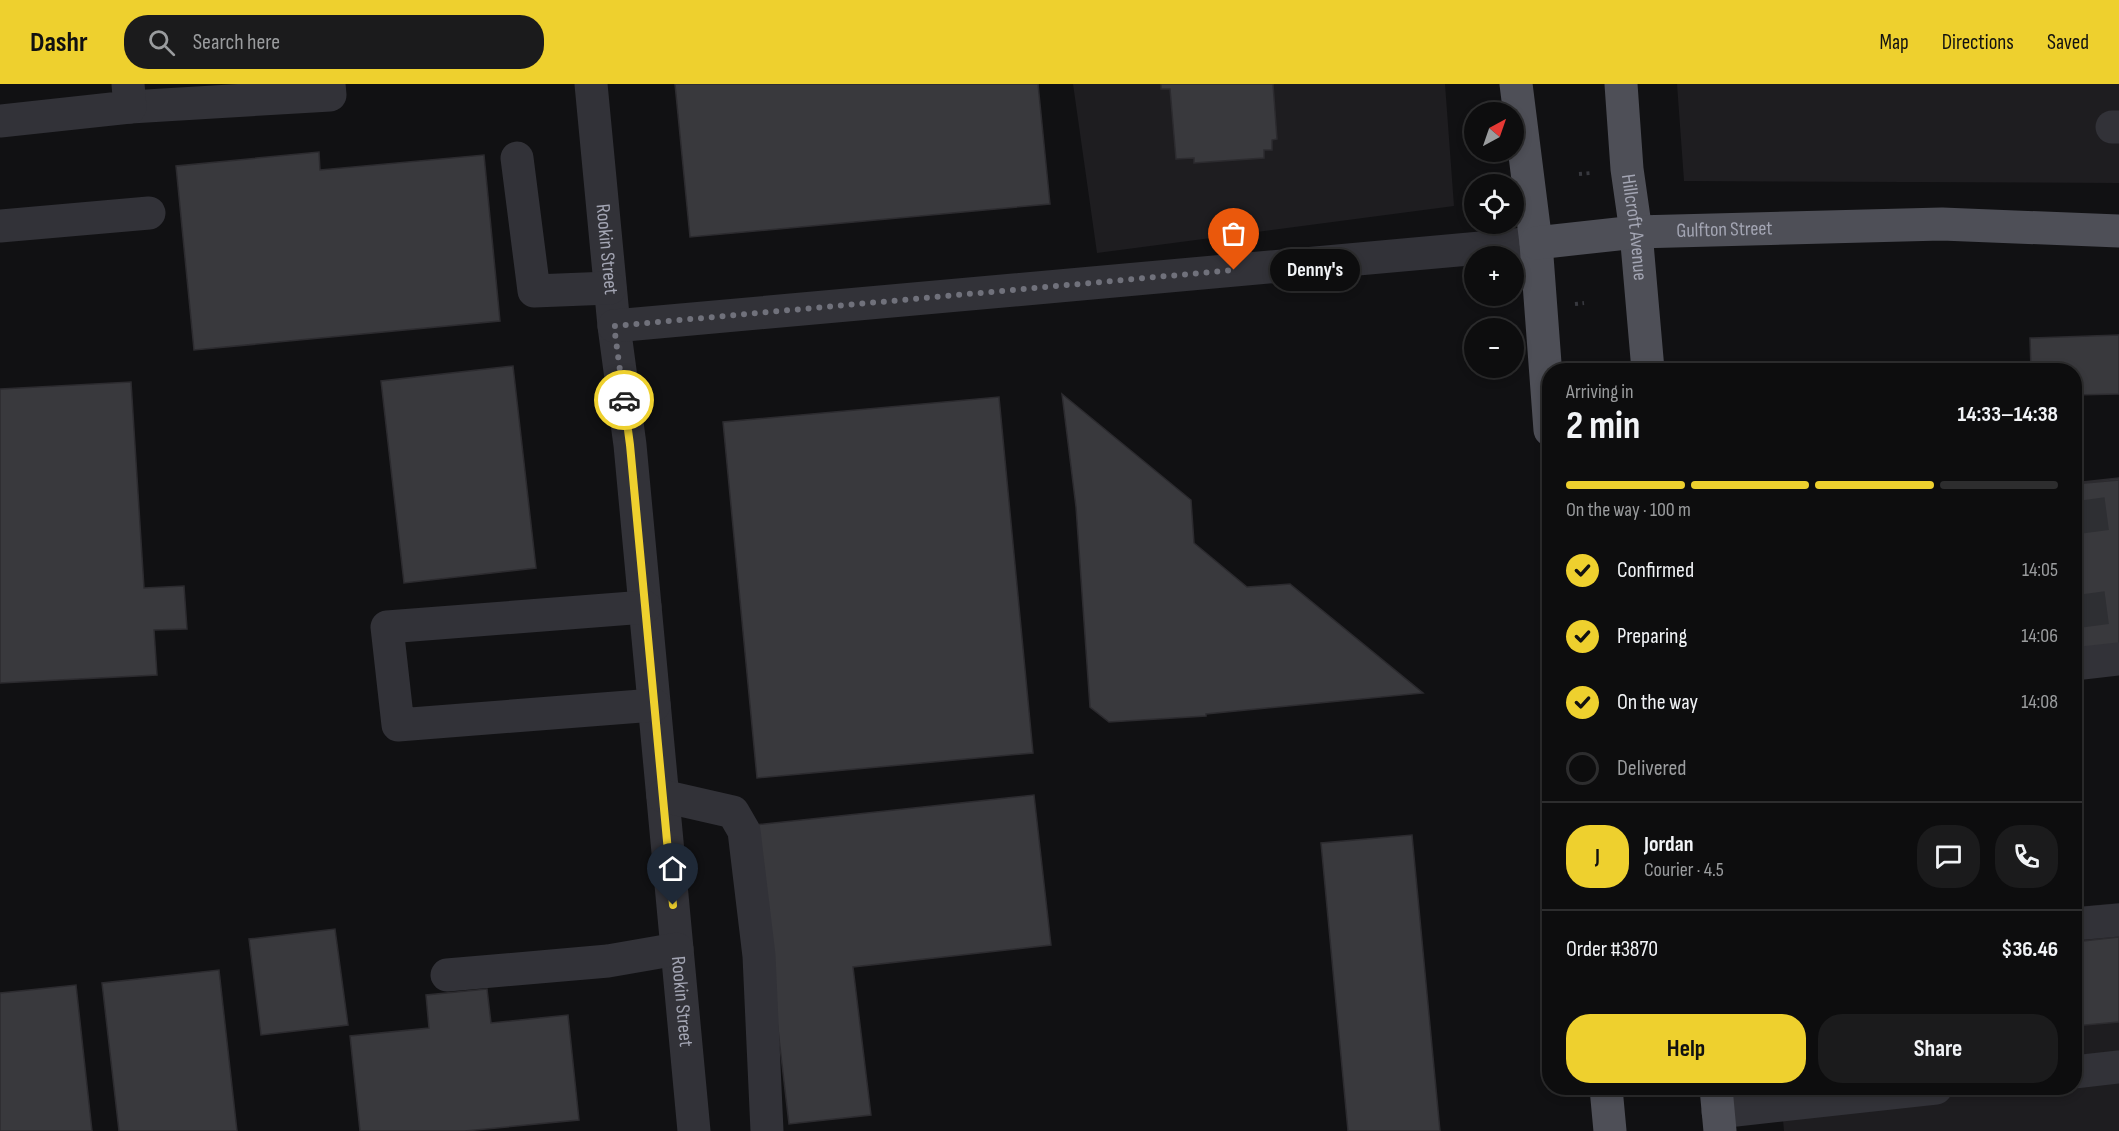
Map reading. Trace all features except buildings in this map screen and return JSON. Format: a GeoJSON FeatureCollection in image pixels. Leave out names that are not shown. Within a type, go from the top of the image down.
{"type":"FeatureCollection","features":[{"type":"Feature","properties":{"kind":"main road"},"geometry":{"type":"LineString","coordinates":[[1516,84],[1536,243],[1545,363]]}},
{"type":"Feature","properties":{"kind":"main road","name":"Hillcroft Avenue"},"geometry":{"type":"LineString","coordinates":[[1621,84],[1627,169],[1636,232],[1647,363]]}},
{"type":"Feature","properties":{"kind":"main road","name":"Gulfton Street"},"geometry":{"type":"LineString","coordinates":[[1536,243],[1636,232],[1942,224],[2119,231]]}},
{"type":"Feature","properties":{"kind":"main road"},"geometry":{"type":"LineString","coordinates":[[1607,1095],[1610,1131]]}},
{"type":"Feature","properties":{"kind":"street"},"geometry":{"type":"LineString","coordinates":[[0,122],[129,96],[330,95],[329,84]]}},
{"type":"Feature","properties":{"kind":"street","name":"Rookin Street"},"geometry":{"type":"LineString","coordinates":[[591,84],[614,326],[630,445],[694,1131]]}},
{"type":"Feature","properties":{"kind":"street"},"geometry":{"type":"LineString","coordinates":[[517,158],[534,291],[610,288]]}},
{"type":"Feature","properties":{"kind":"street"},"geometry":{"type":"LineString","coordinates":[[0,226],[149,213]]}},
{"type":"Feature","properties":{"kind":"street","name":"Gulfton Street"},"geometry":{"type":"LineString","coordinates":[[614,326],[1536,243]]}},
{"type":"Feature","properties":{"kind":"street"},"geometry":{"type":"LineString","coordinates":[[645,607],[387,627],[398,724],[654,705]]}},
{"type":"Feature","properties":{"kind":"street"},"geometry":{"type":"LineString","coordinates":[[2082,663],[2119,659]]}},
{"type":"Feature","properties":{"kind":"street"},"geometry":{"type":"LineString","coordinates":[[663,796],[733,812],[744,831],[759,956],[767,1131]]}},
{"type":"Feature","properties":{"kind":"street"},"geometry":{"type":"LineString","coordinates":[[2082,923],[2119,920]]}},
{"type":"Feature","properties":{"kind":"street"},"geometry":{"type":"LineString","coordinates":[[447,975],[608,961],[677,949]]}},
{"type":"Feature","properties":{"kind":"street"},"geometry":{"type":"LineString","coordinates":[[2082,1071],[2119,1067]]}},
{"type":"Feature","properties":{"kind":"street"},"geometry":{"type":"LineString","coordinates":[[1718,1110],[1867,1095]]}},
{"type":"Feature","properties":{"kind":"path"},"geometry":{"type":"LineString","coordinates":[[1579,174],[1591,173]]}},
{"type":"Feature","properties":{"kind":"path"},"geometry":{"type":"LineString","coordinates":[[1575,304],[1584,303]]}},
{"type":"Feature","properties":{"kind":"shaded area"},"geometry":{"type":"Polygon","coordinates":[[[1073,84],[1445,84],[1454,206],[1097,253],[1073,84]]]}},
{"type":"Feature","properties":{"kind":"shaded area"},"geometry":{"type":"Polygon","coordinates":[[[1677,84],[2119,84],[2119,183],[1684,181],[1677,84]]]}},
{"type":"Feature","properties":{"kind":"shaded area"},"geometry":{"type":"Polygon","coordinates":[[[2119,903],[2119,1131],[1784,1131],[1781,1095],[2082,1095],[2082,906],[2119,903]]]}},
{"type":"Feature","properties":{"kind":"tunnel"},"geometry":{"type":"LineString","coordinates":[[2082,517],[2119,512]]}},
{"type":"Feature","properties":{"kind":"tunnel"},"geometry":{"type":"LineString","coordinates":[[2082,611],[2119,606]]}},
{"type":"Feature","properties":{"kind":"way so far"},"geometry":{"type":"LineString","coordinates":[[624,400],[614,326],[1234,270]]}},
{"type":"Feature","properties":{"kind":"place","name":"Denny's"},"geometry":{"type":"Point","coordinates":[1234,270]}},
{"type":"Feature","properties":{"kind":"route"},"geometry":{"type":"LineString","coordinates":[[624,400],[673,905]]}}]}
